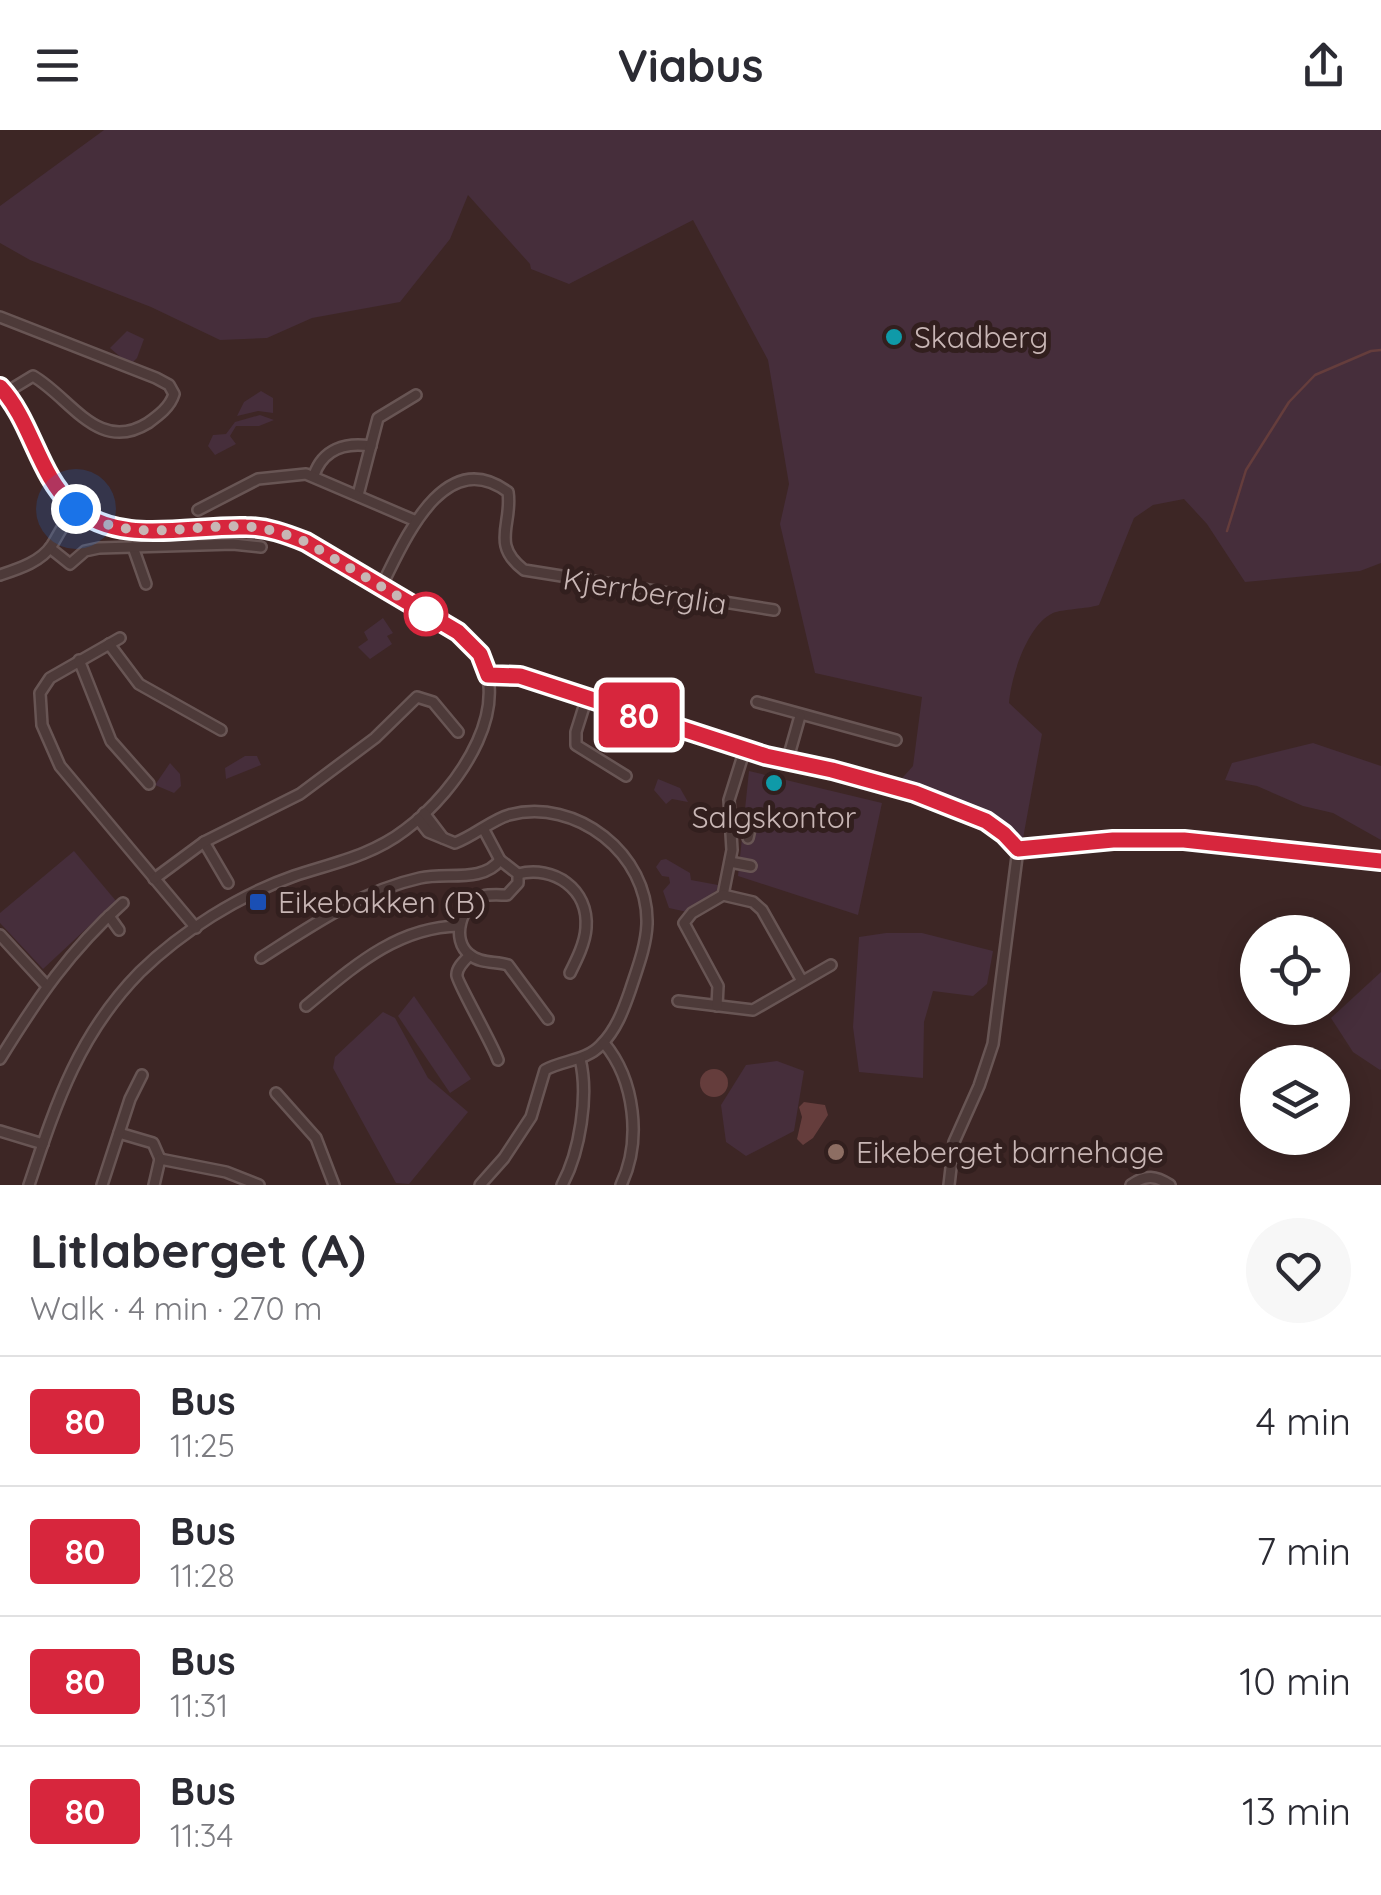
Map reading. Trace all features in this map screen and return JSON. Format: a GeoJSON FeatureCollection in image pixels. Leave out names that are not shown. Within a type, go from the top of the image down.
{"type":"FeatureCollection","features":[{"type":"Feature","properties":{"kind":"street"},"geometry":{"type":"LineString","coordinates":[[0,317],[156,378],[169,384],[174,394],[168,406],[152,420],[117,434],[94,426],[33,376],[3,390],[26,425],[51,478],[76,509],[96,523],[126,530],[267,529],[306,542],[466,638],[480,654],[489,679],[487,717],[478,740],[452,780],[421,816],[367,854],[276,884],[196,928],[140,973],[89,1036],[58,1097],[30,1185]]}},
{"type":"Feature","properties":{"kind":"street"},"geometry":{"type":"LineString","coordinates":[[358,495],[379,416],[416,395]]}},
{"type":"Feature","properties":{"kind":"street"},"geometry":{"type":"LineString","coordinates":[[314,475],[322,458],[339,448],[349,444],[371,446]]}},
{"type":"Feature","properties":{"kind":"street"},"geometry":{"type":"LineString","coordinates":[[198,510],[258,480],[284,474],[314,475],[416,521],[381,587]]}},
{"type":"Feature","properties":{"kind":"street","name":"Kjerrberglia"},"geometry":{"type":"LineString","coordinates":[[416,521],[446,488],[471,482],[498,485],[509,496],[504,539],[517,565],[547,576],[774,610]]}},
{"type":"Feature","properties":{"kind":"street"},"geometry":{"type":"LineString","coordinates":[[0,575],[50,548],[58,530],[76,509]]}},
{"type":"Feature","properties":{"kind":"street"},"geometry":{"type":"LineString","coordinates":[[50,548],[70,564],[90,549],[234,544],[261,547]]}},
{"type":"Feature","properties":{"kind":"street"},"geometry":{"type":"LineString","coordinates":[[133,547],[146,584]]}},
{"type":"Feature","properties":{"kind":"street"},"geometry":{"type":"LineString","coordinates":[[120,638],[50,678],[40,693],[40,713],[49,746],[60,766],[196,928]]}},
{"type":"Feature","properties":{"kind":"street"},"geometry":{"type":"LineString","coordinates":[[109,644],[140,684],[221,730]]}},
{"type":"Feature","properties":{"kind":"street"},"geometry":{"type":"LineString","coordinates":[[80,660],[111,740],[149,784]]}},
{"type":"Feature","properties":{"kind":"street"},"geometry":{"type":"LineString","coordinates":[[489,679],[520,676],[787,762],[915,793],[986,821],[1018,849]]}},
{"type":"Feature","properties":{"kind":"street"},"geometry":{"type":"LineString","coordinates":[[154,879],[204,842],[300,794],[374,738],[417,696],[434,702],[458,732]]}},
{"type":"Feature","properties":{"kind":"street"},"geometry":{"type":"LineString","coordinates":[[587,697],[576,745],[626,776]]}},
{"type":"Feature","properties":{"kind":"street"},"geometry":{"type":"LineString","coordinates":[[757,702],[896,740]]}},
{"type":"Feature","properties":{"kind":"street"},"geometry":{"type":"LineString","coordinates":[[787,762],[800,716]]}},
{"type":"Feature","properties":{"kind":"street"},"geometry":{"type":"LineString","coordinates":[[723,896],[732,850],[729,800],[744,749]]}},
{"type":"Feature","properties":{"kind":"street"},"geometry":{"type":"LineString","coordinates":[[421,816],[444,841],[454,843],[511,814],[561,815],[605,837],[633,870],[646,907],[644,948],[622,1012],[604,1043],[580,1058],[545,1070],[531,1117],[480,1185]]}},
{"type":"Feature","properties":{"kind":"street"},"geometry":{"type":"LineString","coordinates":[[748,838],[753,816]]}},
{"type":"Feature","properties":{"kind":"street"},"geometry":{"type":"LineString","coordinates":[[484,830],[500,860],[518,874],[545,872],[578,893],[586,928],[570,973]]}},
{"type":"Feature","properties":{"kind":"street"},"geometry":{"type":"LineString","coordinates":[[1018,849],[1113,840],[1184,840],[1381,861]]}},
{"type":"Feature","properties":{"kind":"street"},"geometry":{"type":"LineString","coordinates":[[204,842],[228,883]]}},
{"type":"Feature","properties":{"kind":"street"},"geometry":{"type":"LineString","coordinates":[[949,1185],[954,1142],[980,1086],[993,1044],[1018,849]]}},
{"type":"Feature","properties":{"kind":"street"},"geometry":{"type":"LineString","coordinates":[[261,958],[356,901],[416,878],[484,874],[500,860]]}},
{"type":"Feature","properties":{"kind":"street"},"geometry":{"type":"LineString","coordinates":[[730,862],[751,866]]}},
{"type":"Feature","properties":{"kind":"street"},"geometry":{"type":"LineString","coordinates":[[518,874],[512,892],[477,900],[460,926],[462,943],[470,955],[508,965],[548,1019]]}},
{"type":"Feature","properties":{"kind":"street"},"geometry":{"type":"LineString","coordinates":[[718,1006],[718,986],[684,920],[723,896],[753,902],[762,910],[802,981]]}},
{"type":"Feature","properties":{"kind":"street"},"geometry":{"type":"LineString","coordinates":[[0,1059],[46,985],[86,936],[123,903]]}},
{"type":"Feature","properties":{"kind":"street"},"geometry":{"type":"LineString","coordinates":[[109,916],[119,930]]}},
{"type":"Feature","properties":{"kind":"street"},"geometry":{"type":"LineString","coordinates":[[306,1006],[384,945],[428,929],[460,926]]}},
{"type":"Feature","properties":{"kind":"street"},"geometry":{"type":"LineString","coordinates":[[0,934],[46,985]]}},
{"type":"Feature","properties":{"kind":"street"},"geometry":{"type":"LineString","coordinates":[[470,955],[458,970],[457,981],[498,1060]]}},
{"type":"Feature","properties":{"kind":"street"},"geometry":{"type":"LineString","coordinates":[[678,1001],[753,1010],[831,964]]}},
{"type":"Feature","properties":{"kind":"street"},"geometry":{"type":"LineString","coordinates":[[604,1043],[623,1070],[629,1090],[632,1151],[621,1185]]}},
{"type":"Feature","properties":{"kind":"street"},"geometry":{"type":"LineString","coordinates":[[562,1185],[569,1171],[582,1102],[580,1058]]}},
{"type":"Feature","properties":{"kind":"street"},"geometry":{"type":"LineString","coordinates":[[102,1185],[130,1099],[142,1075]]}},
{"type":"Feature","properties":{"kind":"street"},"geometry":{"type":"LineString","coordinates":[[276,1093],[316,1138],[334,1185]]}},
{"type":"Feature","properties":{"kind":"street"},"geometry":{"type":"LineString","coordinates":[[0,1131],[43,1144]]}},
{"type":"Feature","properties":{"kind":"street"},"geometry":{"type":"LineString","coordinates":[[118,1134],[153,1143],[160,1159],[154,1185]]}},
{"type":"Feature","properties":{"kind":"street"},"geometry":{"type":"LineString","coordinates":[[160,1159],[226,1172],[259,1185]]}},
{"type":"Feature","properties":{"kind":"street"},"geometry":{"type":"LineString","coordinates":[[1131,1185],[1147,1176],[1170,1185]]}},
{"type":"Feature","properties":{"kind":"shaded area"},"geometry":{"type":"Polygon","coordinates":[[[104,130],[1381,130],[1381,563],[1360,571],[1245,582],[1207,524],[1184,499],[1153,505],[1134,518],[1099,605],[1053,613],[1044,619],[1028,640],[1017,666],[1009,703],[1042,734],[1022,844],[896,785],[913,766],[922,697],[815,673],[780,524],[789,484],[768,360],[693,220],[569,284],[531,269],[468,195],[450,239],[400,302],[312,318],[267,338],[220,340],[151,307],[30,260],[0,243],[0,206],[104,130]]]}},
{"type":"Feature","properties":{"kind":"shaded area"},"geometry":{"type":"Polygon","coordinates":[[[127,331],[144,339],[130,365],[110,348],[127,331]]]}},
{"type":"Feature","properties":{"kind":"shaded area"},"geometry":{"type":"Polygon","coordinates":[[[261,391],[273,398],[273,413],[258,411],[237,416],[244,402],[261,391]]]}},
{"type":"Feature","properties":{"kind":"shaded area"},"geometry":{"type":"Polygon","coordinates":[[[260,415],[274,420],[259,426],[236,426],[230,436],[236,444],[215,455],[208,446],[213,435],[226,434],[235,422],[260,415]]]}},
{"type":"Feature","properties":{"kind":"shaded area"},"geometry":{"type":"Polygon","coordinates":[[[383,618],[393,633],[387,636],[392,644],[370,659],[358,647],[368,640],[364,632],[383,618]]]}},
{"type":"Feature","properties":{"kind":"shaded area"},"geometry":{"type":"Polygon","coordinates":[[[1313,743],[1381,766],[1381,840],[1333,813],[1303,806],[1257,786],[1225,780],[1232,763],[1313,743]]]}},
{"type":"Feature","properties":{"kind":"shaded area"},"geometry":{"type":"Polygon","coordinates":[[[245,756],[257,756],[261,765],[226,779],[225,768],[245,756]]]}},
{"type":"Feature","properties":{"kind":"shaded area"},"geometry":{"type":"Polygon","coordinates":[[[170,763],[180,774],[181,786],[174,793],[155,785],[170,763]]]}},
{"type":"Feature","properties":{"kind":"shaded area"},"geometry":{"type":"Polygon","coordinates":[[[749,771],[882,803],[858,915],[738,876],[749,771]]]}},
{"type":"Feature","properties":{"kind":"shaded area"},"geometry":{"type":"Polygon","coordinates":[[[658,779],[680,788],[688,802],[672,799],[666,804],[654,790],[658,779]]]}},
{"type":"Feature","properties":{"kind":"shaded area"},"geometry":{"type":"Polygon","coordinates":[[[74,851],[116,901],[43,969],[0,923],[0,913],[74,851]]]}},
{"type":"Feature","properties":{"kind":"shaded area"},"geometry":{"type":"Polygon","coordinates":[[[666,859],[690,873],[691,880],[718,885],[717,890],[687,912],[669,908],[663,891],[670,883],[669,877],[662,876],[656,867],[666,859]]]}},
{"type":"Feature","properties":{"kind":"shaded area"},"geometry":{"type":"Polygon","coordinates":[[[922,933],[993,951],[987,984],[973,996],[933,991],[924,1022],[923,1078],[859,1072],[853,1027],[859,937],[922,933]]]}},
{"type":"Feature","properties":{"kind":"shaded area"},"geometry":{"type":"Polygon","coordinates":[[[1381,972],[1380,1070],[1353,1052],[1336,1025],[1350,1025],[1350,1001],[1381,972]]]}},
{"type":"Feature","properties":{"kind":"shaded area"},"geometry":{"type":"Polygon","coordinates":[[[414,996],[471,1079],[450,1093],[398,1016],[414,996]]]}},
{"type":"Feature","properties":{"kind":"shaded area"},"geometry":{"type":"Polygon","coordinates":[[[383,1012],[395,1018],[428,1078],[468,1112],[409,1184],[396,1183],[333,1068],[335,1057],[383,1012]]]}},
{"type":"Feature","properties":{"kind":"shaded area"},"geometry":{"type":"Polygon","coordinates":[[[777,1061],[804,1071],[794,1131],[746,1156],[726,1142],[721,1105],[746,1065],[777,1061]]]}},
{"type":"Feature","properties":{"kind":"shaded area"},"geometry":{"type":"Polygon","coordinates":[[[714,1069],[724,1073],[728,1083],[724,1093],[714,1097],[704,1093],[700,1083],[704,1073],[714,1069]]]}},
{"type":"Feature","properties":{"kind":"shaded area"},"geometry":{"type":"Polygon","coordinates":[[[804,1102],[825,1105],[828,1115],[813,1138],[803,1145],[797,1139],[802,1117],[799,1107],[804,1102]]]}},
{"type":"Feature","properties":{"kind":"waterway"},"geometry":{"type":"LineString","coordinates":[[1227,531],[1246,470],[1289,402],[1315,375],[1381,350]]}},
{"type":"Feature","properties":{"kind":"bus line","name":"80"},"geometry":{"type":"LineString","coordinates":[[0,387],[16,407],[64,498],[96,523],[126,530],[248,527],[306,542],[458,632],[480,654],[488,675],[520,676],[766,756],[915,793],[986,821],[1018,849],[1113,840],[1184,840],[1381,861]]}},
{"type":"Feature","properties":{"kind":"place","name":"Skadberg"},"geometry":{"type":"Point","coordinates":[894,337]}},
{"type":"Feature","properties":{"kind":"place","name":"Salgskontor"},"geometry":{"type":"Point","coordinates":[774,783]}},
{"type":"Feature","properties":{"kind":"place","name":"Eikebakken (B)"},"geometry":{"type":"Point","coordinates":[258,902]}},
{"type":"Feature","properties":{"kind":"place","name":"Eikeberget barnehage"},"geometry":{"type":"Point","coordinates":[836,1152]}},
{"type":"Feature","properties":{"kind":"route"},"geometry":{"type":"LineString","coordinates":[[76,509],[96,523],[126,530],[248,527],[284,534],[306,542],[438,620],[426,614]]}}]}
